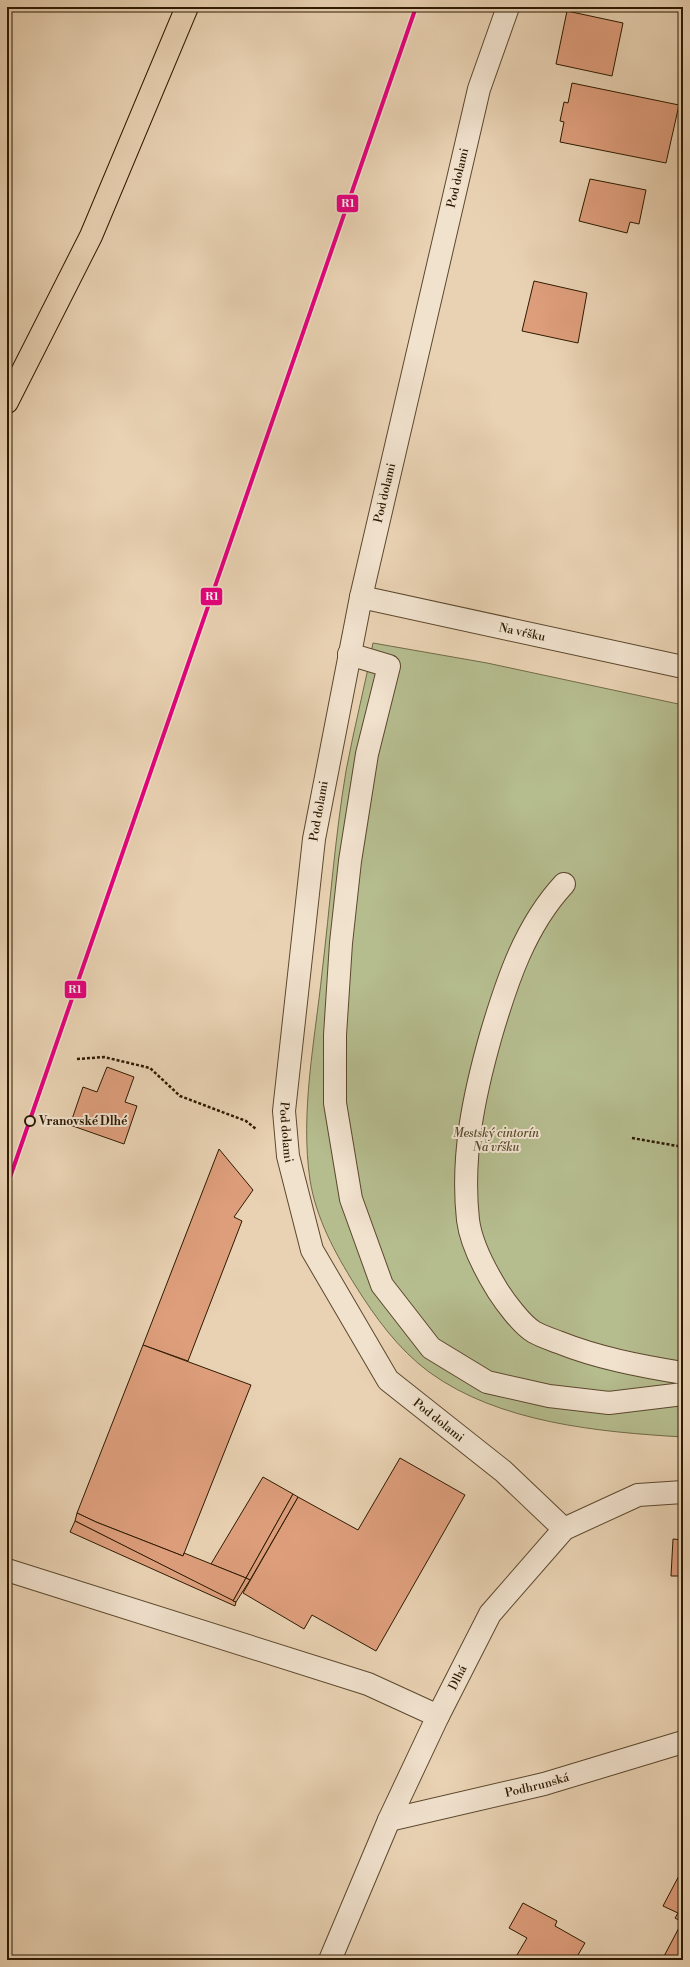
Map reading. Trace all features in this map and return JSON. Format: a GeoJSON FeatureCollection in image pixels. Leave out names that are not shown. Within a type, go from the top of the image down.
{"type":"FeatureCollection","features":[{"type":"Feature","properties":{"kind":"main road"},"geometry":{"type":"LineString","coordinates":[[7,402],[91,236],[187,7]]}},
{"type":"Feature","properties":{"kind":"street","name":"Pod dolami"},"geometry":{"type":"LineString","coordinates":[[508,7],[479,89],[349,654],[314,839],[284,1111],[288,1156],[312,1250],[388,1380],[503,1471],[564,1529]]}},
{"type":"Feature","properties":{"kind":"street","name":"Na vŕšku"},"geometry":{"type":"LineString","coordinates":[[361,597],[683,667]]}},
{"type":"Feature","properties":{"kind":"street"},"geometry":{"type":"LineString","coordinates":[[349,654],[389,666],[367,754],[350,861],[341,943],[335,1050],[335,1103],[352,1199],[382,1285],[430,1348],[488,1382],[549,1396],[609,1403],[683,1394]]}},
{"type":"Feature","properties":{"kind":"street"},"geometry":{"type":"LineString","coordinates":[[564,884],[548,901],[522,945],[502,998],[484,1058],[470,1125],[465,1171],[468,1221],[482,1265],[505,1303],[533,1332],[583,1352],[683,1373]]}},
{"type":"Feature","properties":{"kind":"street","name":"Dlhá"},"geometry":{"type":"LineString","coordinates":[[330,1960],[389,1820],[438,1716],[490,1614],[564,1529],[638,1495],[683,1492]]}},
{"type":"Feature","properties":{"kind":"street"},"geometry":{"type":"LineString","coordinates":[[7,1570],[368,1684],[438,1716]]}},
{"type":"Feature","properties":{"kind":"street","name":"Podhrunská"},"geometry":{"type":"LineString","coordinates":[[389,1820],[544,1784],[683,1742]]}},
{"type":"Feature","properties":{"kind":"path"},"geometry":{"type":"LineString","coordinates":[[77,1059],[104,1057],[150,1068],[180,1096],[246,1121],[288,1156]]}},
{"type":"Feature","properties":{"kind":"path"},"geometry":{"type":"LineString","coordinates":[[632,1138],[683,1147]]}},
{"type":"Feature","properties":{"kind":"green space","name":"Mestský cintorín Na vŕšku"},"geometry":{"type":"Polygon","coordinates":[[[373,643],[487,663],[683,705],[683,1437],[618,1432],[551,1422],[518,1414],[486,1403],[457,1389],[429,1372],[397,1343],[363,1297],[327,1235],[313,1194],[307,1154],[310,1076],[342,796],[349,755],[373,643]]]}},
{"type":"Feature","properties":{"kind":"building"},"geometry":{"type":"Polygon","coordinates":[[[567,11],[623,23],[612,76],[556,64],[567,11]]]}},
{"type":"Feature","properties":{"kind":"building"},"geometry":{"type":"Polygon","coordinates":[[[572,83],[679,105],[666,163],[560,142],[564,122],[560,121],[564,102],[568,103],[572,83]]]}},
{"type":"Feature","properties":{"kind":"building"},"geometry":{"type":"Polygon","coordinates":[[[590,179],[646,190],[639,224],[630,222],[627,233],[579,221],[590,179]]]}},
{"type":"Feature","properties":{"kind":"building"},"geometry":{"type":"Polygon","coordinates":[[[534,281],[587,293],[578,343],[522,331],[534,281]]]}},
{"type":"Feature","properties":{"kind":"building"},"geometry":{"type":"Polygon","coordinates":[[[107,1067],[134,1077],[125,1102],[137,1106],[124,1144],[70,1125],[83,1087],[97,1092],[107,1067]]]}},
{"type":"Feature","properties":{"kind":"building"},"geometry":{"type":"Polygon","coordinates":[[[219,1149],[253,1190],[234,1217],[242,1221],[188,1361],[143,1345],[219,1149]]]}},
{"type":"Feature","properties":{"kind":"building"},"geometry":{"type":"Polygon","coordinates":[[[143,1345],[251,1385],[183,1556],[77,1513],[143,1345]]]}},
{"type":"Feature","properties":{"kind":"building"},"geometry":{"type":"Polygon","coordinates":[[[400,1458],[465,1495],[376,1651],[312,1615],[304,1629],[243,1593],[298,1497],[358,1530],[400,1458]]]}},
{"type":"Feature","properties":{"kind":"building"},"geometry":{"type":"Polygon","coordinates":[[[263,1477],[293,1494],[246,1578],[211,1564],[263,1477]]]}},
{"type":"Feature","properties":{"kind":"building"},"geometry":{"type":"Polygon","coordinates":[[[293,1494],[298,1497],[250,1580],[246,1578],[293,1494]]]}},
{"type":"Feature","properties":{"kind":"building"},"geometry":{"type":"Polygon","coordinates":[[[77,1513],[183,1556],[184,1553],[246,1578],[233,1601],[75,1521],[77,1513]]]}},
{"type":"Feature","properties":{"kind":"building"},"geometry":{"type":"Polygon","coordinates":[[[75,1521],[236,1602],[235,1606],[70,1532],[75,1521]]]}},
{"type":"Feature","properties":{"kind":"building"},"geometry":{"type":"Polygon","coordinates":[[[673,1539],[683,1540],[683,1576],[671,1576],[673,1539]]]}},
{"type":"Feature","properties":{"kind":"building"},"geometry":{"type":"Polygon","coordinates":[[[246,1578],[250,1580],[236,1602],[233,1601],[246,1578]]]}},
{"type":"Feature","properties":{"kind":"building"},"geometry":{"type":"Polygon","coordinates":[[[683,1868],[683,1960],[662,1960],[682,1922],[675,1918],[678,1913],[663,1906],[683,1868]]]}},
{"type":"Feature","properties":{"kind":"building"},"geometry":{"type":"Polygon","coordinates":[[[523,1903],[557,1921],[555,1926],[585,1943],[575,1960],[514,1960],[527,1938],[509,1928],[523,1903]]]}},
{"type":"Feature","properties":{"kind":"transit line","name":"R1"},"geometry":{"type":"LineString","coordinates":[[7,1186],[416,7]]}},
{"type":"Feature","properties":{"kind":"place","name":"Vranovské Dlhé"},"geometry":{"type":"Point","coordinates":[30,1121]}}]}
